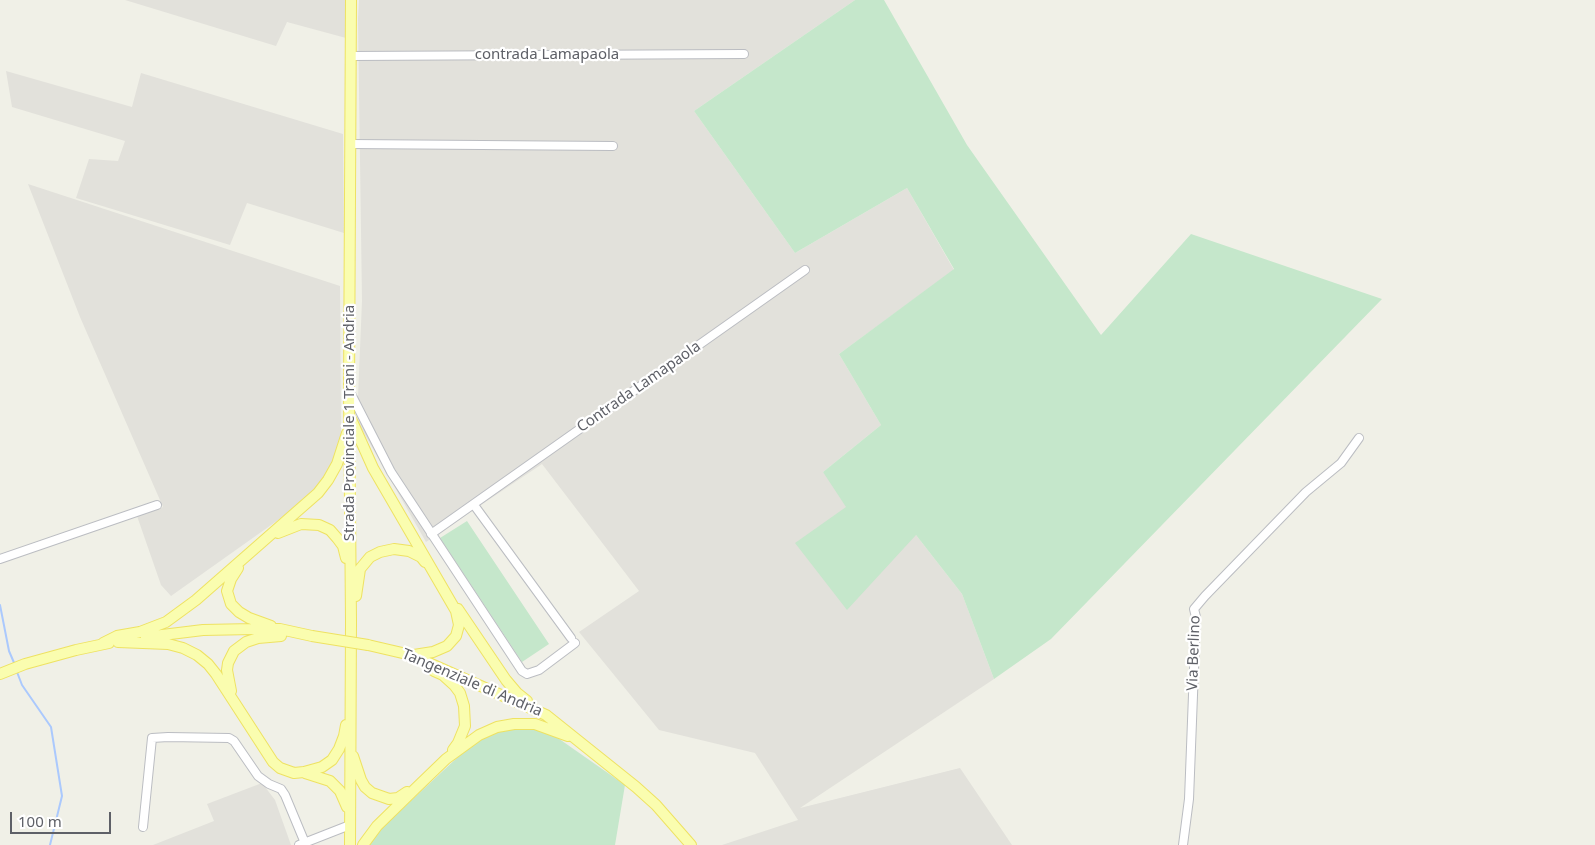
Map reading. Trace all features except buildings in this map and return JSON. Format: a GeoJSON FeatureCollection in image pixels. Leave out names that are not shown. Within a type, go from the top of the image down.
{"type":"FeatureCollection","features":[{"type":"Feature","properties":{"kind":"main road","name":"Strada Provinciale 1 Trani - Andria"},"geometry":{"type":"LineString","coordinates":[[350,845],[349,391],[351,0]]}},
{"type":"Feature","properties":{"kind":"main road"},"geometry":{"type":"LineString","coordinates":[[103,643],[118,636],[140,632],[166,622],[191,605],[318,493],[337,464],[350,419]]}},
{"type":"Feature","properties":{"kind":"main road"},"geometry":{"type":"LineString","coordinates":[[350,419],[373,468],[444,588],[506,680],[517,693],[539,711]]}},
{"type":"Feature","properties":{"kind":"main road"},"geometry":{"type":"LineString","coordinates":[[268,537],[301,524],[319,525],[330,530],[342,546],[350,579]]}},
{"type":"Feature","properties":{"kind":"main road"},"geometry":{"type":"LineString","coordinates":[[351,621],[360,568],[370,558],[380,552],[394,548],[409,551],[421,557],[436,575]]}},
{"type":"Feature","properties":{"kind":"main road"},"geometry":{"type":"LineString","coordinates":[[248,556],[234,573],[229,585],[228,591],[231,604],[249,618],[280,629]]}},
{"type":"Feature","properties":{"kind":"main road"},"geometry":{"type":"LineString","coordinates":[[410,655],[433,652],[447,646],[456,636],[459,626],[456,611],[444,588]]}},
{"type":"Feature","properties":{"kind":"main road","name":"Tangenziale di Andria"},"geometry":{"type":"LineString","coordinates":[[4,672],[25,664],[103,643],[204,630],[280,629],[388,648],[410,655],[546,714],[656,805],[691,845]]}},
{"type":"Feature","properties":{"kind":"main road"},"geometry":{"type":"LineString","coordinates":[[232,697],[227,670],[231,656],[238,647],[258,638],[307,635]]}},
{"type":"Feature","properties":{"kind":"main road"},"geometry":{"type":"LineString","coordinates":[[118,642],[168,644],[190,651],[208,664],[232,697],[273,762],[280,768],[294,773],[322,767],[332,760],[344,736],[350,692]]}},
{"type":"Feature","properties":{"kind":"main road"},"geometry":{"type":"LineString","coordinates":[[388,648],[400,656],[443,675],[460,693],[465,712],[464,726],[458,743],[446,760]]}},
{"type":"Feature","properties":{"kind":"main road"},"geometry":{"type":"LineString","coordinates":[[362,845],[377,826],[417,787],[446,760],[479,734],[497,727],[514,724],[534,724],[579,741],[592,751]]}},
{"type":"Feature","properties":{"kind":"main road"},"geometry":{"type":"LineString","coordinates":[[350,746],[365,787],[372,794],[389,799],[398,798],[417,787]]}},
{"type":"Feature","properties":{"kind":"main road"},"geometry":{"type":"LineString","coordinates":[[304,772],[321,777],[336,786],[343,797],[350,820]]}},
{"type":"Feature","properties":{"kind":"street","name":"contrada Lamapaola"},"geometry":{"type":"LineString","coordinates":[[350,56],[744,54]]}},
{"type":"Feature","properties":{"kind":"street"},"geometry":{"type":"LineString","coordinates":[[350,144],[613,146]]}},
{"type":"Feature","properties":{"kind":"street","name":"Contrada Lamapaola"},"geometry":{"type":"LineString","coordinates":[[431,534],[805,270]]}},
{"type":"Feature","properties":{"kind":"street"},"geometry":{"type":"LineString","coordinates":[[349,391],[391,472],[522,671],[527,674],[539,670],[573,640],[474,505]]}},
{"type":"Feature","properties":{"kind":"street","name":"Via Berlino"},"geometry":{"type":"LineString","coordinates":[[1183,845],[1189,799],[1196,617],[1194,609],[1306,492],[1341,463],[1359,438]]}},
{"type":"Feature","properties":{"kind":"street"},"geometry":{"type":"LineString","coordinates":[[0,559],[157,505]]}},
{"type":"Feature","properties":{"kind":"street"},"geometry":{"type":"LineString","coordinates":[[143,827],[152,738],[168,737],[229,738],[234,741],[258,776],[281,789],[285,795],[302,844],[350,820]]}},
{"type":"Feature","properties":{"kind":"shaded area"},"geometry":{"type":"Polygon","coordinates":[[[125,0],[347,0],[346,38],[287,22],[276,46],[125,0]]]}},
{"type":"Feature","properties":{"kind":"shaded area"},"geometry":{"type":"Polygon","coordinates":[[[359,0],[855,0],[694,111],[795,253],[907,188],[954,270],[839,354],[881,425],[823,472],[916,535],[962,594],[994,679],[800,808],[960,768],[1012,845],[722,845],[798,820],[755,753],[659,730],[579,632],[639,591],[542,464],[426,542],[357,421],[362,301],[359,0]]]}},
{"type":"Feature","properties":{"kind":"shaded area"},"geometry":{"type":"Polygon","coordinates":[[[6,71],[132,107],[141,73],[343,134],[344,233],[247,203],[230,245],[76,198],[89,159],[118,161],[125,141],[12,107],[6,71]]]}},
{"type":"Feature","properties":{"kind":"shaded area"},"geometry":{"type":"Polygon","coordinates":[[[28,184],[340,286],[341,436],[335,458],[328,472],[318,486],[288,513],[171,596],[161,585],[137,516],[163,507],[80,317],[28,184]]]}},
{"type":"Feature","properties":{"kind":"shaded area"},"geometry":{"type":"Polygon","coordinates":[[[262,783],[275,800],[291,845],[153,845],[214,821],[207,804],[262,783]]]}},
{"type":"Feature","properties":{"kind":"green space"},"geometry":{"type":"Polygon","coordinates":[[[855,0],[884,0],[967,145],[1101,335],[1191,234],[1382,299],[1051,639],[994,679],[962,594],[916,535],[847,610],[795,543],[846,507],[823,472],[881,425],[839,354],[954,269],[907,188],[795,253],[694,111],[855,0]]]}},
{"type":"Feature","properties":{"kind":"green space"},"geometry":{"type":"Polygon","coordinates":[[[467,521],[549,644],[522,662],[440,538],[467,521]]]}},
{"type":"Feature","properties":{"kind":"green space"},"geometry":{"type":"Polygon","coordinates":[[[534,727],[555,736],[625,785],[615,845],[367,845],[371,838],[474,742],[507,728],[534,727]]]}},
{"type":"Feature","properties":{"kind":"waterway"},"geometry":{"type":"LineString","coordinates":[[0,605],[9,651],[15,665]]}},
{"type":"Feature","properties":{"kind":"waterway"},"geometry":{"type":"LineString","coordinates":[[17,672],[22,685],[51,727],[62,796],[50,845]]}}]}
